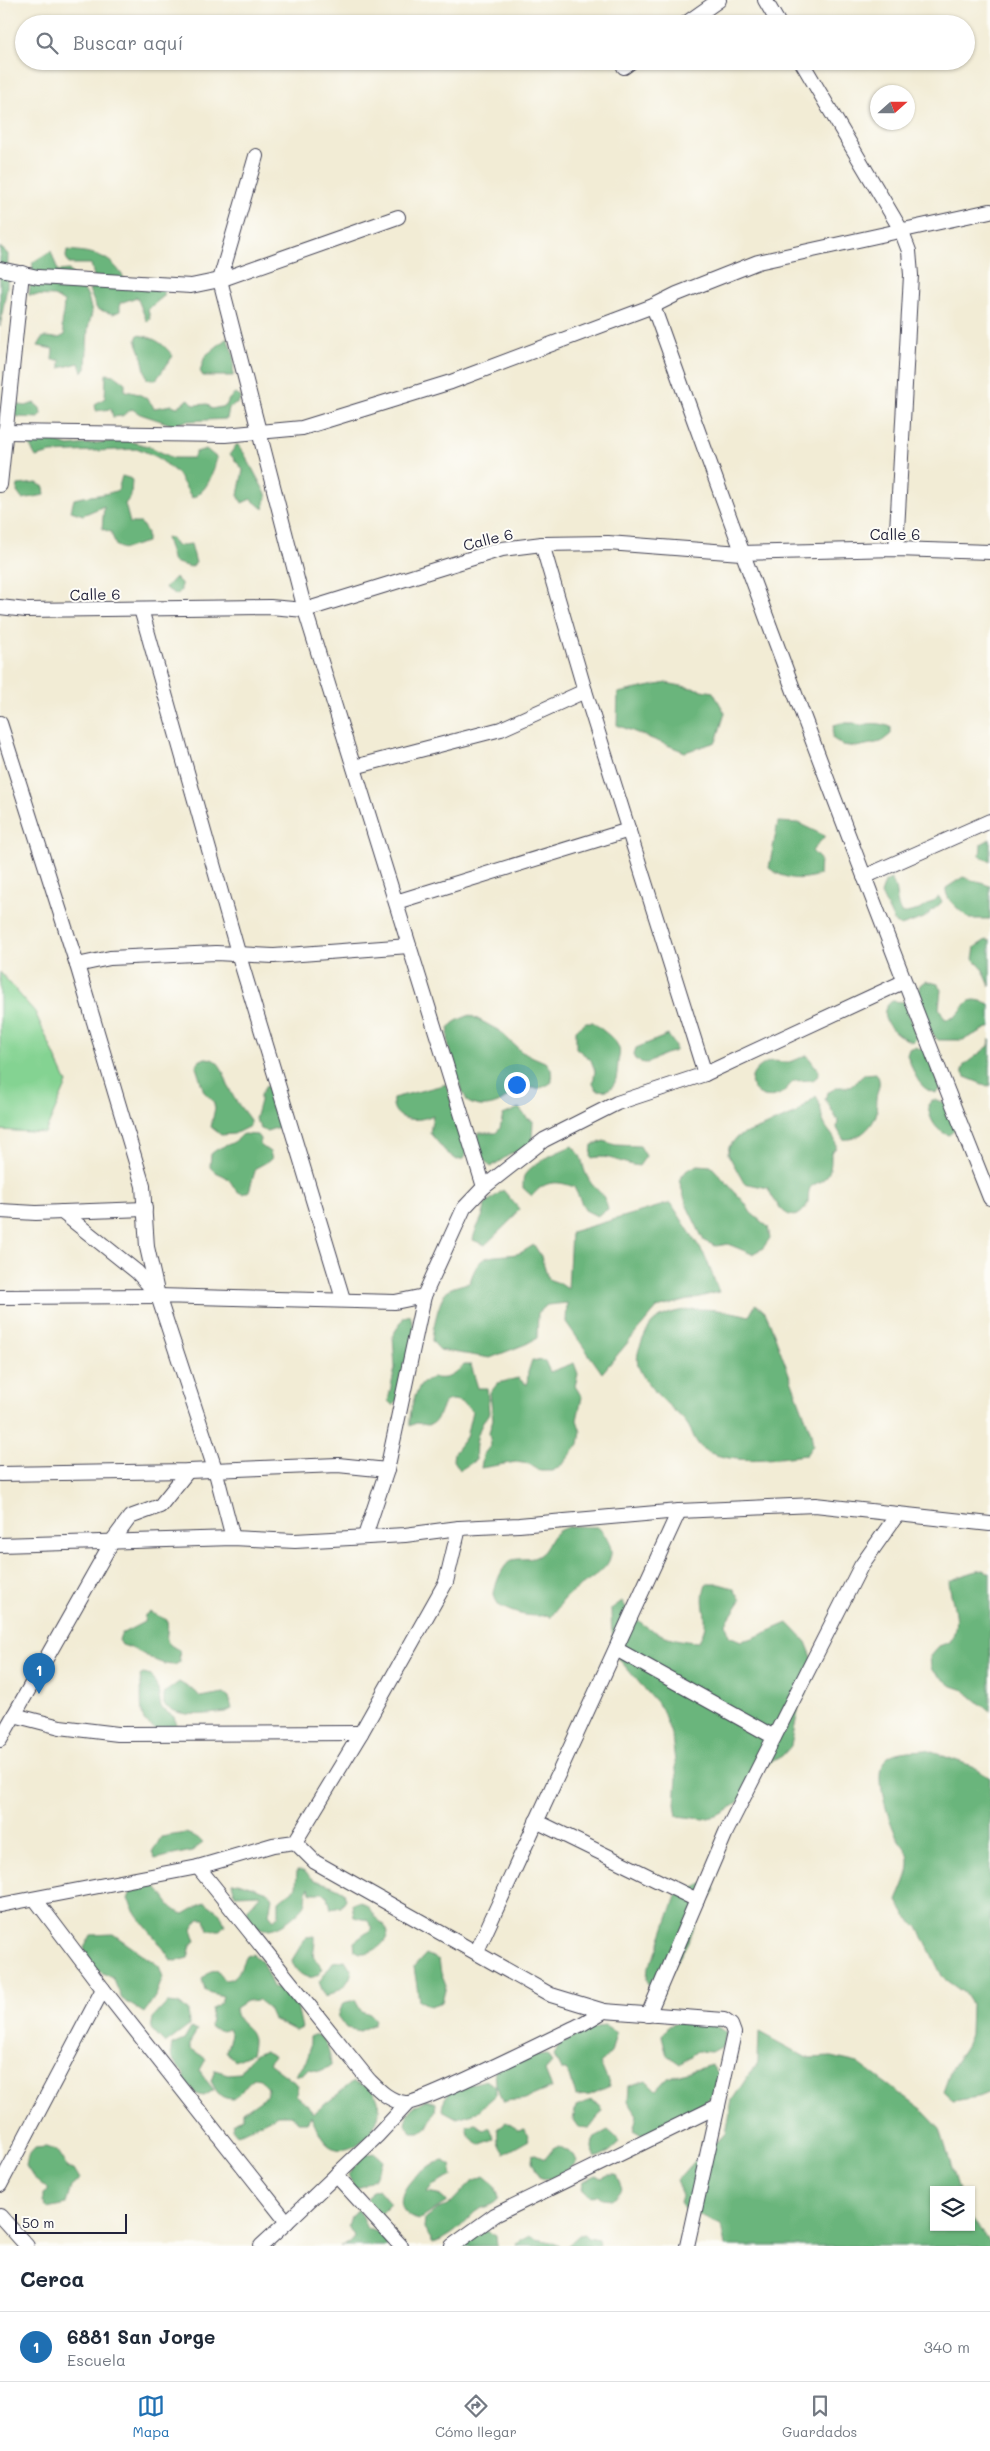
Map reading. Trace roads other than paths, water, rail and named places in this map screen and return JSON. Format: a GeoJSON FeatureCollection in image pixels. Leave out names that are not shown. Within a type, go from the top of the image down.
{"type":"FeatureCollection","features":[{"type":"Feature","properties":{"kind":"street"},"geometry":{"type":"LineString","coordinates":[[698,15],[719,0]]}},
{"type":"Feature","properties":{"kind":"street"},"geometry":{"type":"LineString","coordinates":[[765,0],[774,15]]}},
{"type":"Feature","properties":{"kind":"street"},"geometry":{"type":"LineString","coordinates":[[806,70],[901,230],[910,251],[912,275],[896,549]]}},
{"type":"Feature","properties":{"kind":"street"},"geometry":{"type":"LineString","coordinates":[[256,156],[220,280],[305,610],[484,1187]]}},
{"type":"Feature","properties":{"kind":"street"},"geometry":{"type":"LineString","coordinates":[[4,432],[226,435],[302,428],[441,385],[653,306],[677,294],[758,262],[990,212]]}},
{"type":"Feature","properties":{"kind":"street"},"geometry":{"type":"LineString","coordinates":[[0,269],[38,277],[190,286],[220,280],[398,217]]}},
{"type":"Feature","properties":{"kind":"street"},"geometry":{"type":"LineString","coordinates":[[0,485],[4,432],[22,274]]}},
{"type":"Feature","properties":{"kind":"street"},"geometry":{"type":"LineString","coordinates":[[653,306],[741,553],[903,982],[990,1198]]}},
{"type":"Feature","properties":{"kind":"street","name":"Calle 6"},"geometry":{"type":"LineString","coordinates":[[0,607],[26,610],[270,607],[305,610],[502,549],[542,544],[608,543],[741,553],[896,549],[990,552]]}},
{"type":"Feature","properties":{"kind":"street"},"geometry":{"type":"LineString","coordinates":[[542,544],[585,691],[705,1074]]}},
{"type":"Feature","properties":{"kind":"street"},"geometry":{"type":"LineString","coordinates":[[141,609],[239,956],[343,1299]]}},
{"type":"Feature","properties":{"kind":"street"},"geometry":{"type":"LineString","coordinates":[[354,767],[501,729],[585,691]]}},
{"type":"Feature","properties":{"kind":"street"},"geometry":{"type":"LineString","coordinates":[[0,723],[77,965],[143,1186],[147,1247],[158,1296],[215,1469],[233,1538]]}},
{"type":"Feature","properties":{"kind":"street"},"geometry":{"type":"LineString","coordinates":[[864,877],[990,821]]}},
{"type":"Feature","properties":{"kind":"street"},"geometry":{"type":"LineString","coordinates":[[396,902],[629,830]]}},
{"type":"Feature","properties":{"kind":"street"},"geometry":{"type":"LineString","coordinates":[[77,965],[110,958],[216,953],[239,956],[274,956],[409,946]]}},
{"type":"Feature","properties":{"kind":"street"},"geometry":{"type":"LineString","coordinates":[[365,1536],[387,1470],[424,1296],[464,1208],[484,1187],[544,1140],[600,1111],[617,1103],[705,1074],[903,982]]}},
{"type":"Feature","properties":{"kind":"street"},"geometry":{"type":"LineString","coordinates":[[0,1211],[62,1212],[145,1209]]}},
{"type":"Feature","properties":{"kind":"street"},"geometry":{"type":"LineString","coordinates":[[62,1212],[137,1272],[158,1296]]}},
{"type":"Feature","properties":{"kind":"street"},"geometry":{"type":"LineString","coordinates":[[0,1296],[158,1296],[343,1299],[395,1302],[424,1296]]}},
{"type":"Feature","properties":{"kind":"street"},"geometry":{"type":"LineString","coordinates":[[0,1474],[188,1471],[338,1465],[387,1470]]}},
{"type":"Feature","properties":{"kind":"street"},"geometry":{"type":"LineString","coordinates":[[0,1740],[113,1540],[130,1517],[160,1506],[188,1471]]}},
{"type":"Feature","properties":{"kind":"street"},"geometry":{"type":"LineString","coordinates":[[0,1545],[113,1540],[233,1538],[295,1540],[520,1525],[679,1511],[815,1505],[990,1524]]}},
{"type":"Feature","properties":{"kind":"street"},"geometry":{"type":"LineString","coordinates":[[477,1952],[679,1511]]}},
{"type":"Feature","properties":{"kind":"street"},"geometry":{"type":"LineString","coordinates":[[648,2015],[726,1832],[861,1566],[897,1514]]}},
{"type":"Feature","properties":{"kind":"street"},"geometry":{"type":"LineString","coordinates":[[295,1842],[361,1733],[446,1582],[459,1528]]}},
{"type":"Feature","properties":{"kind":"street"},"geometry":{"type":"LineString","coordinates":[[616,1649],[774,1737]]}},
{"type":"Feature","properties":{"kind":"street"},"geometry":{"type":"LineString","coordinates":[[14,1715],[60,1727],[118,1734],[361,1733]]}},
{"type":"Feature","properties":{"kind":"street"},"geometry":{"type":"LineString","coordinates":[[536,1822],[697,1900]]}},
{"type":"Feature","properties":{"kind":"street"},"geometry":{"type":"LineString","coordinates":[[0,1905],[198,1867],[273,1845],[295,1842]]}},
{"type":"Feature","properties":{"kind":"street"},"geometry":{"type":"LineString","coordinates":[[295,1842],[315,1862],[551,1995],[604,2012],[724,2020],[731,2025],[734,2033],[687,2246]]}},
{"type":"Feature","properties":{"kind":"street"},"geometry":{"type":"LineString","coordinates":[[198,1867],[368,2079],[385,2096],[406,2104]]}},
{"type":"Feature","properties":{"kind":"street"},"geometry":{"type":"LineString","coordinates":[[36,1899],[103,1989],[286,2222]]}},
{"type":"Feature","properties":{"kind":"street"},"geometry":{"type":"LineString","coordinates":[[0,2185],[103,1989]]}},
{"type":"Feature","properties":{"kind":"street"},"geometry":{"type":"LineString","coordinates":[[261,2246],[377,2136],[406,2104],[574,2028],[604,2012]]}},
{"type":"Feature","properties":{"kind":"street"},"geometry":{"type":"LineString","coordinates":[[452,2246],[495,2215],[718,2106]]}},
{"type":"Feature","properties":{"kind":"street"},"geometry":{"type":"LineString","coordinates":[[336,2175],[401,2246]]}},
{"type":"Feature","properties":{"kind":"street"},"geometry":{"type":"LineString","coordinates":[[0,2216],[27,2246]]}},
{"type":"Feature","properties":{"kind":"place","name":"6881 San Jorge"},"geometry":{"type":"Point","coordinates":[39,1694]}}]}
